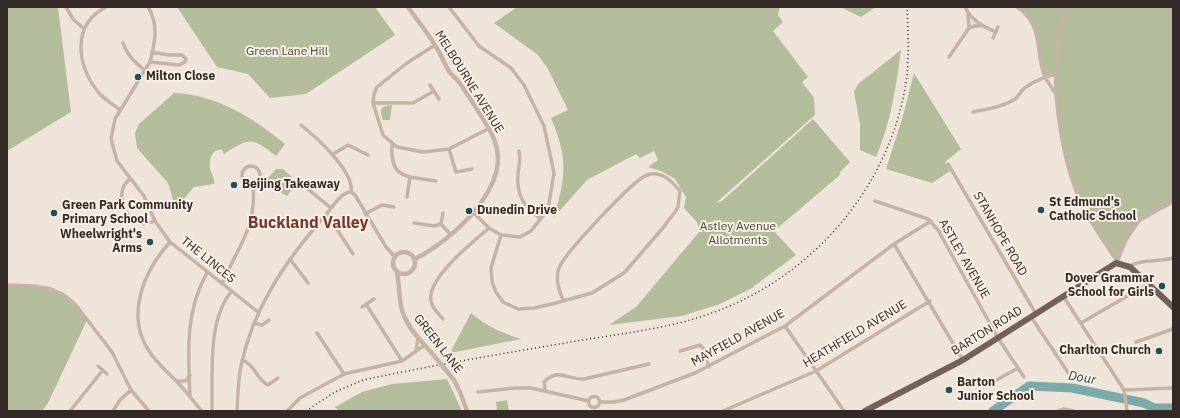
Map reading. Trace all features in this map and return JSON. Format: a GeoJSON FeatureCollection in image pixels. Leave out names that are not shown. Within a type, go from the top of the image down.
{"type":"FeatureCollection","features":[{"type":"Feature","properties":{"kind":"main road","name":"BARTON ROAD"},"geometry":{"type":"LineString","coordinates":[[866,411],[963,360],[1116,263]]}},
{"type":"Feature","properties":{"kind":"main road"},"geometry":{"type":"LineString","coordinates":[[1116,263],[1130,267],[1173,307]]}},
{"type":"Feature","properties":{"kind":"street"},"geometry":{"type":"LineString","coordinates":[[66,7],[72,19],[83,28]]}},
{"type":"Feature","properties":{"kind":"street"},"geometry":{"type":"LineString","coordinates":[[106,7],[89,20],[83,28],[81,43],[82,54],[89,77],[100,94],[119,109]]}},
{"type":"Feature","properties":{"kind":"street","name":"THE LINCES"},"geometry":{"type":"LineString","coordinates":[[148,7],[155,24],[155,38],[150,62],[119,109],[113,125],[111,139],[117,161],[144,196],[155,221],[170,242],[230,292],[258,312]]}},
{"type":"Feature","properties":{"kind":"street","name":"MELBOURNE AVENUE"},"geometry":{"type":"LineString","coordinates":[[408,7],[436,45],[449,72],[459,82],[494,140],[497,168],[493,182],[473,212],[452,235],[415,259]]}},
{"type":"Feature","properties":{"kind":"street"},"geometry":{"type":"LineString","coordinates":[[449,7],[479,46],[511,68],[524,85],[544,126],[554,173],[548,209],[531,231],[520,237],[501,235],[489,228],[473,212]]}},
{"type":"Feature","properties":{"kind":"street"},"geometry":{"type":"LineString","coordinates":[[965,7],[968,14],[969,28]]}},
{"type":"Feature","properties":{"kind":"street"},"geometry":{"type":"LineString","coordinates":[[1017,7],[1025,12],[1036,30],[1045,77],[1056,94]]}},
{"type":"Feature","properties":{"kind":"street"},"geometry":{"type":"LineString","coordinates":[[1066,7],[1058,54],[1056,94],[1064,146],[1076,195],[1090,222],[1112,250],[1119,252]]}},
{"type":"Feature","properties":{"kind":"street"},"geometry":{"type":"LineString","coordinates":[[968,14],[982,26],[996,32]]}},
{"type":"Feature","properties":{"kind":"street"},"geometry":{"type":"LineString","coordinates":[[949,57],[969,28],[982,26]]}},
{"type":"Feature","properties":{"kind":"street"},"geometry":{"type":"LineString","coordinates":[[993,38],[998,27]]}},
{"type":"Feature","properties":{"kind":"street"},"geometry":{"type":"LineString","coordinates":[[123,43],[134,62],[144,70]]}},
{"type":"Feature","properties":{"kind":"street"},"geometry":{"type":"LineString","coordinates":[[436,45],[386,78],[377,86],[373,103],[383,135],[392,145],[397,148],[423,152],[450,149],[488,130]]}},
{"type":"Feature","properties":{"kind":"street"},"geometry":{"type":"LineString","coordinates":[[150,62],[179,65],[185,62],[186,59],[182,55],[168,55],[152,52]]}},
{"type":"Feature","properties":{"kind":"street"},"geometry":{"type":"LineString","coordinates":[[973,112],[1001,105],[1015,98],[1025,88],[1045,77],[1057,74]]}},
{"type":"Feature","properties":{"kind":"street"},"geometry":{"type":"LineString","coordinates":[[430,85],[439,99]]}},
{"type":"Feature","properties":{"kind":"street"},"geometry":{"type":"LineString","coordinates":[[373,103],[413,103],[434,91]]}},
{"type":"Feature","properties":{"kind":"street"},"geometry":{"type":"LineString","coordinates":[[301,125],[333,154],[351,184],[351,192],[355,196],[386,248],[395,257]]}},
{"type":"Feature","properties":{"kind":"street"},"geometry":{"type":"LineString","coordinates":[[333,154],[348,145],[368,155]]}},
{"type":"Feature","properties":{"kind":"street"},"geometry":{"type":"LineString","coordinates":[[392,145],[392,160],[395,167],[401,174],[436,181]]}},
{"type":"Feature","properties":{"kind":"street"},"geometry":{"type":"LineString","coordinates":[[450,149],[456,172],[472,169]]}},
{"type":"Feature","properties":{"kind":"street"},"geometry":{"type":"LineString","coordinates":[[519,151],[521,161],[518,182],[520,194],[527,208],[541,219]]}},
{"type":"Feature","properties":{"kind":"street","name":"STANHOPE ROAD"},"geometry":{"type":"LineString","coordinates":[[948,164],[1033,315],[1071,377]]}},
{"type":"Feature","properties":{"kind":"street"},"geometry":{"type":"LineString","coordinates":[[249,165],[256,167],[260,171],[259,179],[253,184],[247,183],[242,178],[243,170],[249,165]]}},
{"type":"Feature","properties":{"kind":"street"},"geometry":{"type":"LineString","coordinates":[[501,235],[492,268],[492,277],[496,292],[503,302],[518,309],[534,308],[592,293],[624,273],[662,229],[678,207],[680,191],[674,182],[665,176],[655,174],[646,175],[634,184],[577,243],[559,266],[557,276],[563,300]]}},
{"type":"Feature","properties":{"kind":"street"},"geometry":{"type":"LineString","coordinates":[[407,197],[410,177]]}},
{"type":"Feature","properties":{"kind":"street"},"geometry":{"type":"LineString","coordinates":[[130,179],[126,183],[122,192],[130,218],[138,223],[145,224],[155,221]]}},
{"type":"Feature","properties":{"kind":"street"},"geometry":{"type":"LineString","coordinates":[[222,284],[248,232],[254,207],[253,184]]}},
{"type":"Feature","properties":{"kind":"street"},"geometry":{"type":"LineString","coordinates":[[303,186],[331,208]]}},
{"type":"Feature","properties":{"kind":"street"},"geometry":{"type":"LineString","coordinates":[[237,411],[242,360],[258,312],[272,284],[331,208],[346,193],[351,192]]}},
{"type":"Feature","properties":{"kind":"street","name":"ASTLEY AVENUE"},"geometry":{"type":"LineString","coordinates":[[875,201],[931,221],[938,230],[998,338],[1024,377]]}},
{"type":"Feature","properties":{"kind":"street"},"geometry":{"type":"LineString","coordinates":[[1116,263],[1119,252],[1138,220],[1173,201]]}},
{"type":"Feature","properties":{"kind":"street"},"geometry":{"type":"LineString","coordinates":[[365,214],[382,205],[394,207]]}},
{"type":"Feature","properties":{"kind":"street"},"geometry":{"type":"LineString","coordinates":[[441,224],[442,213]]}},
{"type":"Feature","properties":{"kind":"street"},"geometry":{"type":"LineString","coordinates":[[327,214],[354,254]]}},
{"type":"Feature","properties":{"kind":"street","name":"MAYFIELD AVENUE"},"geometry":{"type":"LineString","coordinates":[[600,402],[624,400],[709,367],[786,326],[894,244],[931,221]]}},
{"type":"Feature","properties":{"kind":"street"},"geometry":{"type":"LineString","coordinates":[[414,223],[435,226],[441,224]]}},
{"type":"Feature","properties":{"kind":"street"},"geometry":{"type":"LineString","coordinates":[[441,224],[452,235]]}},
{"type":"Feature","properties":{"kind":"street"},"geometry":{"type":"LineString","coordinates":[[443,319],[434,308],[430,300],[436,282],[460,253],[489,228]]}},
{"type":"Feature","properties":{"kind":"street"},"geometry":{"type":"LineString","coordinates":[[170,242],[157,257],[140,293],[137,318],[141,334],[148,350],[202,411]]}},
{"type":"Feature","properties":{"kind":"street"},"geometry":{"type":"LineString","coordinates":[[894,244],[930,301],[963,360]]}},
{"type":"Feature","properties":{"kind":"street"},"geometry":{"type":"LineString","coordinates":[[404,252],[410,254],[415,259],[414,269],[405,274],[397,272],[393,266],[395,257],[404,252]]}},
{"type":"Feature","properties":{"kind":"street"},"geometry":{"type":"LineString","coordinates":[[1130,267],[1137,262],[1166,260],[1173,258]]}},
{"type":"Feature","properties":{"kind":"street"},"geometry":{"type":"LineString","coordinates":[[290,259],[308,283]]}},
{"type":"Feature","properties":{"kind":"street","name":"GREEN LANE"},"geometry":{"type":"LineString","coordinates":[[397,272],[404,318],[410,329],[454,380],[460,392],[466,411]]}},
{"type":"Feature","properties":{"kind":"street"},"geometry":{"type":"LineString","coordinates":[[190,397],[189,322],[196,296],[207,273]]}},
{"type":"Feature","properties":{"kind":"street","name":"GREEN LANE"},"geometry":{"type":"LineString","coordinates":[[400,288],[405,274]]}},
{"type":"Feature","properties":{"kind":"street"},"geometry":{"type":"LineString","coordinates":[[1081,323],[1148,284]]}},
{"type":"Feature","properties":{"kind":"street"},"geometry":{"type":"LineString","coordinates":[[7,285],[34,286],[51,289],[64,295],[88,318],[112,352],[131,390],[150,411]]}},
{"type":"Feature","properties":{"kind":"street"},"geometry":{"type":"LineString","coordinates":[[212,411],[216,325],[220,309],[230,292]]}},
{"type":"Feature","properties":{"kind":"street"},"geometry":{"type":"LineString","coordinates":[[1063,296],[1124,390],[1127,411]]}},
{"type":"Feature","properties":{"kind":"street"},"geometry":{"type":"LineString","coordinates":[[362,307],[374,299]]}},
{"type":"Feature","properties":{"kind":"street","name":"HEATHFIELD AVENUE"},"geometry":{"type":"LineString","coordinates":[[723,411],[816,371],[930,301]]}},
{"type":"Feature","properties":{"kind":"street"},"geometry":{"type":"LineString","coordinates":[[366,304],[402,361]]}},
{"type":"Feature","properties":{"kind":"street"},"geometry":{"type":"LineString","coordinates":[[254,323],[262,325],[269,320]]}},
{"type":"Feature","properties":{"kind":"street"},"geometry":{"type":"LineString","coordinates":[[786,326],[844,411]]}},
{"type":"Feature","properties":{"kind":"street"},"geometry":{"type":"LineString","coordinates":[[1136,342],[1173,329]]}},
{"type":"Feature","properties":{"kind":"street"},"geometry":{"type":"LineString","coordinates":[[317,333],[344,374]]}},
{"type":"Feature","properties":{"kind":"street"},"geometry":{"type":"LineString","coordinates":[[416,351],[418,338]]}},
{"type":"Feature","properties":{"kind":"street"},"geometry":{"type":"LineString","coordinates":[[287,411],[300,398],[344,374],[402,361],[425,345]]}},
{"type":"Feature","properties":{"kind":"street"},"geometry":{"type":"LineString","coordinates":[[680,350],[700,345],[703,348],[709,367]]}},
{"type":"Feature","properties":{"kind":"street"},"geometry":{"type":"LineString","coordinates":[[242,360],[249,362],[263,382],[268,384],[278,378]]}},
{"type":"Feature","properties":{"kind":"street"},"geometry":{"type":"LineString","coordinates":[[545,390],[544,382],[549,377],[556,374],[564,375],[577,380],[649,364]]}},
{"type":"Feature","properties":{"kind":"street"},"geometry":{"type":"LineString","coordinates":[[98,366],[107,374]]}},
{"type":"Feature","properties":{"kind":"street"},"geometry":{"type":"LineString","coordinates":[[984,388],[1018,368]]}},
{"type":"Feature","properties":{"kind":"street"},"geometry":{"type":"LineString","coordinates":[[70,411],[103,370]]}},
{"type":"Feature","properties":{"kind":"street"},"geometry":{"type":"LineString","coordinates":[[176,381],[186,381],[190,375]]}},
{"type":"Feature","properties":{"kind":"street"},"geometry":{"type":"LineString","coordinates":[[478,392],[515,388],[545,390],[589,401]]}},
{"type":"Feature","properties":{"kind":"street"},"geometry":{"type":"LineString","coordinates":[[1124,390],[1173,388]]}},
{"type":"Feature","properties":{"kind":"street"},"geometry":{"type":"LineString","coordinates":[[113,411],[120,400],[131,390]]}},
{"type":"Feature","properties":{"kind":"street","name":"MAYFIELD AVENUE"},"geometry":{"type":"LineString","coordinates":[[594,397],[598,398],[600,402],[597,407],[592,409],[589,401],[594,397]]}},
{"type":"Feature","properties":{"kind":"street"},"geometry":{"type":"LineString","coordinates":[[142,411],[146,408]]}},
{"type":"Feature","properties":{"kind":"street"},"geometry":{"type":"LineString","coordinates":[[1058,411],[1064,409],[1074,411]]}},
{"type":"Feature","properties":{"kind":"green space"},"geometry":{"type":"Polygon","coordinates":[[[7,7],[58,7],[71,112],[7,151],[7,7]]]}},
{"type":"Feature","properties":{"kind":"green space","name":"Green Lane Hill"},"geometry":{"type":"Polygon","coordinates":[[[177,7],[375,7],[395,35],[306,94],[270,98],[248,74],[217,67],[177,7]]]}},
{"type":"Feature","properties":{"kind":"green space","name":"Astley Avenue Allotments"},"geometry":{"type":"Polygon","coordinates":[[[517,7],[780,7],[778,15],[783,22],[773,31],[808,77],[802,82],[814,98],[815,115],[716,203],[722,201],[813,119],[850,162],[840,172],[840,175],[774,231],[796,255],[754,286],[752,284],[754,287],[720,304],[682,316],[609,325],[636,307],[700,231],[697,222],[684,208],[686,197],[675,179],[661,171],[648,167],[658,160],[654,151],[640,158],[636,154],[587,180],[554,217],[563,178],[563,156],[557,132],[551,118],[568,110],[548,69],[538,55],[494,23],[517,7]]]}},
{"type":"Feature","properties":{"kind":"green space"},"geometry":{"type":"Polygon","coordinates":[[[840,7],[876,7],[861,17],[840,7]]]}},
{"type":"Feature","properties":{"kind":"green space"},"geometry":{"type":"Polygon","coordinates":[[[1017,7],[1173,7],[1173,201],[1135,225],[1116,263],[1094,230],[1076,194],[1061,135],[1057,103],[1057,74],[1045,77],[1032,22],[1017,7]]]}},
{"type":"Feature","properties":{"kind":"green space"},"geometry":{"type":"Polygon","coordinates":[[[901,50],[895,91],[886,131],[876,157],[860,150],[860,124],[854,92],[858,84],[901,50]]]}},
{"type":"Feature","properties":{"kind":"green space"},"geometry":{"type":"Polygon","coordinates":[[[914,73],[961,149],[945,162],[950,171],[932,183],[886,169],[903,116],[914,73]]]}},
{"type":"Feature","properties":{"kind":"green space"},"geometry":{"type":"Polygon","coordinates":[[[174,93],[189,94],[204,98],[233,109],[260,125],[285,144],[276,156],[261,145],[251,142],[240,144],[224,154],[222,150],[216,151],[212,155],[210,165],[214,184],[194,187],[183,200],[175,206],[168,183],[137,148],[135,133],[139,124],[174,93]]]}},
{"type":"Feature","properties":{"kind":"green space"},"geometry":{"type":"Polygon","coordinates":[[[392,105],[390,120],[383,120],[381,111],[383,107],[392,105]]]}},
{"type":"Feature","properties":{"kind":"green space"},"geometry":{"type":"Polygon","coordinates":[[[276,169],[283,169],[292,177],[294,187],[287,196],[264,182],[276,169]]]}},
{"type":"Feature","properties":{"kind":"green space"},"geometry":{"type":"Polygon","coordinates":[[[7,285],[34,286],[64,295],[88,318],[48,403],[42,411],[7,411],[7,285]]]}},
{"type":"Feature","properties":{"kind":"green space"},"geometry":{"type":"Polygon","coordinates":[[[471,313],[494,329],[521,339],[450,353],[471,313]]]}},
{"type":"Feature","properties":{"kind":"green space"},"geometry":{"type":"Polygon","coordinates":[[[447,379],[462,411],[339,411],[335,407],[362,392],[392,384],[447,379]]]}},
{"type":"Feature","properties":{"kind":"green space"},"geometry":{"type":"Polygon","coordinates":[[[507,400],[509,411],[497,411],[496,402],[507,400]]]}},
{"type":"Feature","properties":{"kind":"waterway","name":"Dour"},"geometry":{"type":"LineString","coordinates":[[993,411],[1029,386],[1072,388],[1144,403],[1154,408],[1173,408]]}},
{"type":"Feature","properties":{"kind":"railway"},"geometry":{"type":"LineString","coordinates":[[306,411],[335,392],[363,380],[470,359],[667,326],[703,316],[720,310],[756,293],[789,272],[819,247],[845,218],[868,185],[886,151],[899,114],[907,75],[907,7]]}},
{"type":"Feature","properties":{"kind":"place","name":"Milton Close"},"geometry":{"type":"Point","coordinates":[138,77]}},
{"type":"Feature","properties":{"kind":"place","name":"Beijing Takeaway"},"geometry":{"type":"Point","coordinates":[234,185]}},
{"type":"Feature","properties":{"kind":"place","name":"St Edmund's Catholic School"},"geometry":{"type":"Point","coordinates":[1041,210]}},
{"type":"Feature","properties":{"kind":"place","name":"Dunedin Drive"},"geometry":{"type":"Point","coordinates":[469,211]}},
{"type":"Feature","properties":{"kind":"place","name":"Green Park Community Primary School"},"geometry":{"type":"Point","coordinates":[54,213]}},
{"type":"Feature","properties":{"kind":"place","name":"Wheelwright's Arms"},"geometry":{"type":"Point","coordinates":[150,242]}},
{"type":"Feature","properties":{"kind":"place","name":"Dover Grammar School for Girls"},"geometry":{"type":"Point","coordinates":[1162,286]}},
{"type":"Feature","properties":{"kind":"place","name":"Charlton Church"},"geometry":{"type":"Point","coordinates":[1159,351]}},
{"type":"Feature","properties":{"kind":"place","name":"Barton Junior School"},"geometry":{"type":"Point","coordinates":[949,390]}},
{"type":"Feature","properties":{"kind":"district","name":"Buckland Valley"},"geometry":{"type":"Point","coordinates":[308,223]}}]}
